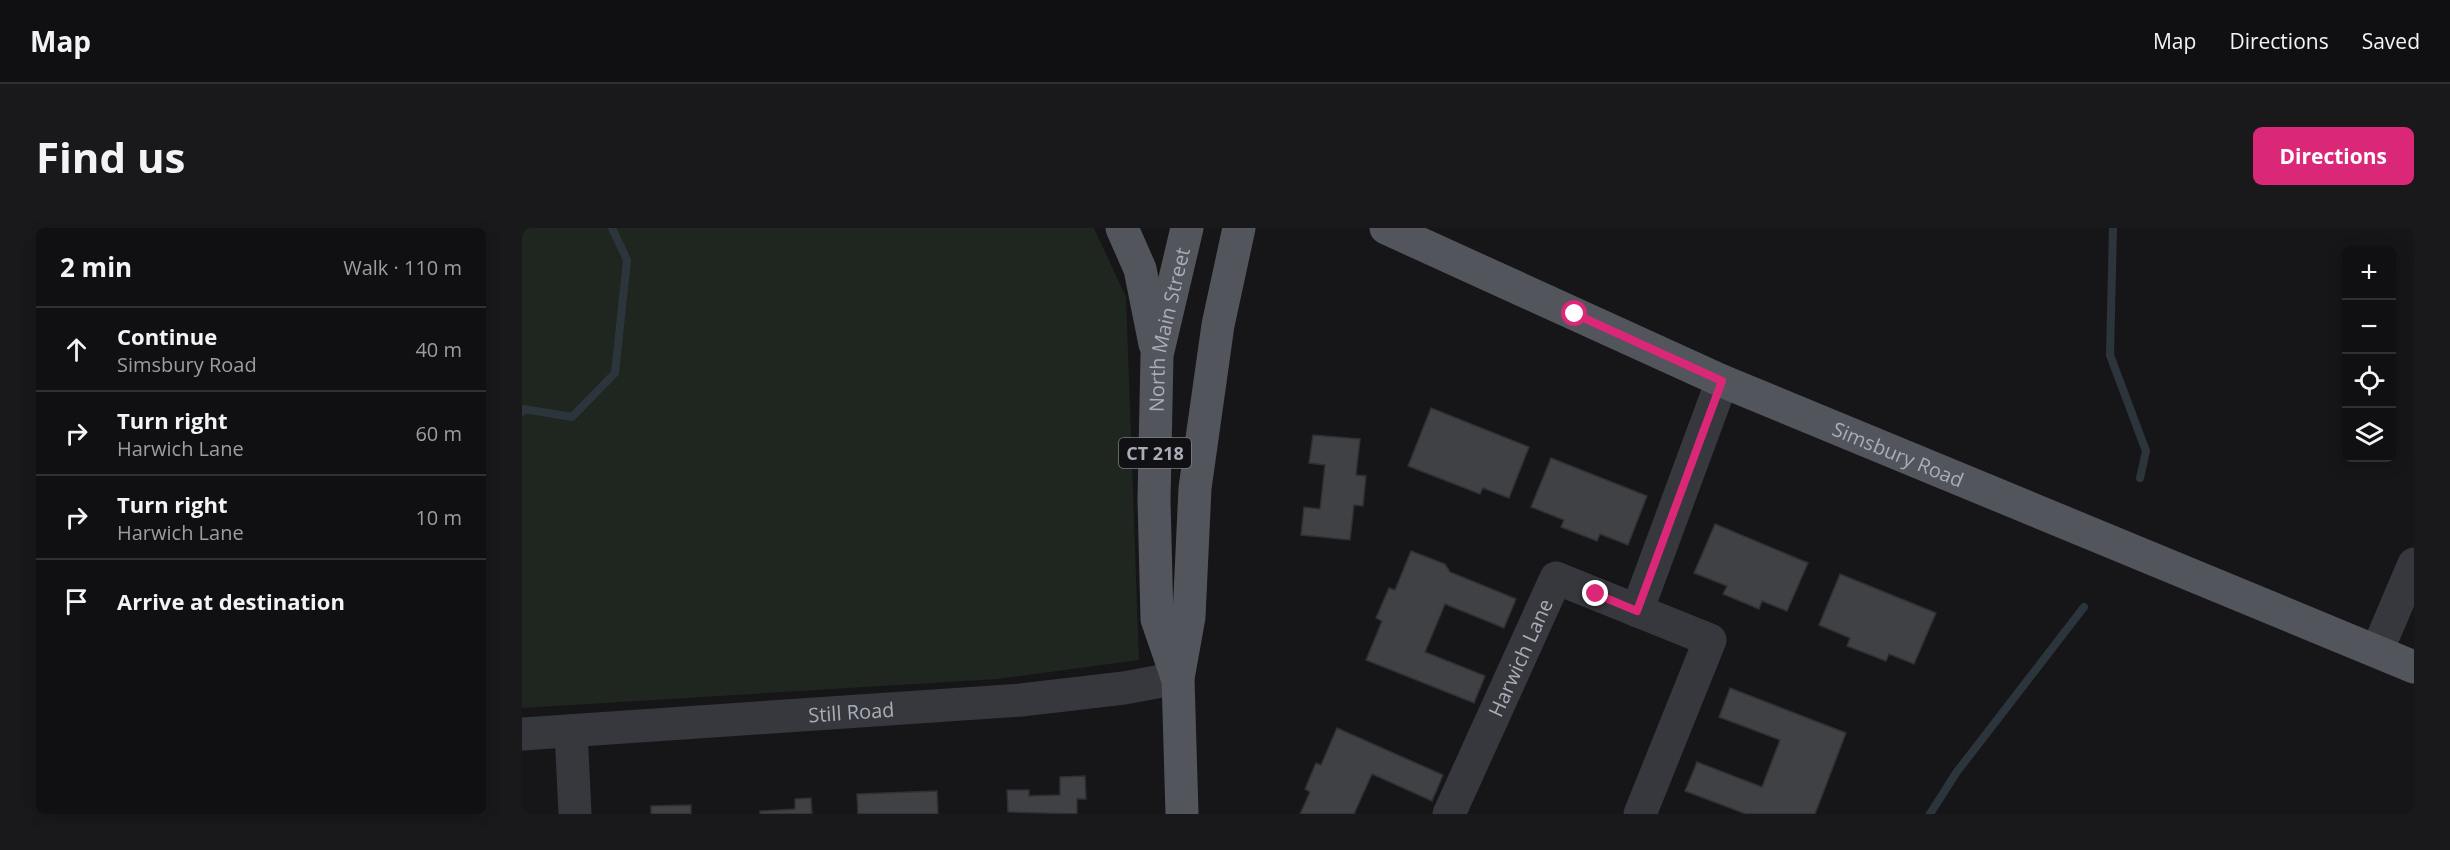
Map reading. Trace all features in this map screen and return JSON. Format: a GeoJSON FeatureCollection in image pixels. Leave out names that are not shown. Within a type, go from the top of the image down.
{"type":"FeatureCollection","features":[{"type":"Feature","properties":{"kind":"main road"},"geometry":{"type":"LineString","coordinates":[[1122,228],[1140,269],[1157,356]]}},
{"type":"Feature","properties":{"kind":"main road","name":"North Main Street"},"geometry":{"type":"LineString","coordinates":[[1178,678],[1158,620],[1154,500],[1157,356],[1187,228]]}},
{"type":"Feature","properties":{"kind":"main road","name":"North Main Street"},"geometry":{"type":"LineString","coordinates":[[1182,814],[1178,678],[1190,617],[1196,477],[1218,325],[1239,228]]}},
{"type":"Feature","properties":{"kind":"main road","name":"Simsbury Road"},"geometry":{"type":"LineString","coordinates":[[1386,228],[1722,381],[2414,667]]}},
{"type":"Feature","properties":{"kind":"street"},"geometry":{"type":"LineString","coordinates":[[1637,611],[1722,381]]}},
{"type":"Feature","properties":{"kind":"street"},"geometry":{"type":"LineString","coordinates":[[2377,651],[2414,564]]}},
{"type":"Feature","properties":{"kind":"street","name":"Harwich Lane"},"geometry":{"type":"LineString","coordinates":[[1449,814],[1556,578],[1710,640],[1640,814]]}},
{"type":"Feature","properties":{"kind":"street","name":"Still Road"},"geometry":{"type":"LineString","coordinates":[[522,734],[1020,700],[1124,688],[1178,678]]}},
{"type":"Feature","properties":{"kind":"street"},"geometry":{"type":"LineString","coordinates":[[571,731],[575,814]]}},
{"type":"Feature","properties":{"kind":"shaded area"},"geometry":{"type":"Polygon","coordinates":[[[522,228],[1094,228],[1126,297],[1139,660],[997,679],[522,708],[522,228]]]}},
{"type":"Feature","properties":{"kind":"building"},"geometry":{"type":"Polygon","coordinates":[[[1431,408],[1529,447],[1509,498],[1483,488],[1480,494],[1408,466],[1431,408]]]}},
{"type":"Feature","properties":{"kind":"building"},"geometry":{"type":"Polygon","coordinates":[[[1313,435],[1360,439],[1356,475],[1366,476],[1363,506],[1354,505],[1350,540],[1301,535],[1304,507],[1320,509],[1325,465],[1309,463],[1313,435]]]}},
{"type":"Feature","properties":{"kind":"building"},"geometry":{"type":"Polygon","coordinates":[[[1551,458],[1647,496],[1628,545],[1600,534],[1597,541],[1561,527],[1564,520],[1531,507],[1551,458]]]}},
{"type":"Feature","properties":{"kind":"building"},"geometry":{"type":"Polygon","coordinates":[[[1715,524],[1808,563],[1787,611],[1762,601],[1759,609],[1723,594],[1727,586],[1694,573],[1715,524]]]}},
{"type":"Feature","properties":{"kind":"building"},"geometry":{"type":"Polygon","coordinates":[[[1411,551],[1445,564],[1450,572],[1516,599],[1504,628],[1445,604],[1425,652],[1485,676],[1474,703],[1366,660],[1382,621],[1376,618],[1389,588],[1395,590],[1411,551]]]}},
{"type":"Feature","properties":{"kind":"building"},"geometry":{"type":"Polygon","coordinates":[[[1840,574],[1936,613],[1914,664],[1889,654],[1886,661],[1847,646],[1850,638],[1819,625],[1840,574]]]}},
{"type":"Feature","properties":{"kind":"building"},"geometry":{"type":"Polygon","coordinates":[[[1730,688],[1846,733],[1815,814],[1746,814],[1685,791],[1697,762],[1762,787],[1780,740],[1719,717],[1730,688]]]}},
{"type":"Feature","properties":{"kind":"building"},"geometry":{"type":"Polygon","coordinates":[[[1337,728],[1443,775],[1432,801],[1372,774],[1354,814],[1300,814],[1310,792],[1305,789],[1316,763],[1321,765],[1337,728]]]}},
{"type":"Feature","properties":{"kind":"building"},"geometry":{"type":"Polygon","coordinates":[[[1085,776],[1086,799],[1077,799],[1077,814],[1008,812],[1007,790],[1029,790],[1029,796],[1060,795],[1060,777],[1085,776]]]}},
{"type":"Feature","properties":{"kind":"building"},"geometry":{"type":"Polygon","coordinates":[[[937,791],[938,814],[858,814],[857,794],[937,791]]]}},
{"type":"Feature","properties":{"kind":"building"},"geometry":{"type":"Polygon","coordinates":[[[811,798],[812,814],[760,814],[760,811],[795,809],[795,799],[811,798]]]}},
{"type":"Feature","properties":{"kind":"building"},"geometry":{"type":"Polygon","coordinates":[[[691,805],[691,814],[651,814],[651,806],[691,805]]]}},
{"type":"Feature","properties":{"kind":"waterway"},"geometry":{"type":"LineString","coordinates":[[522,412],[524,409],[572,417],[615,373],[627,260],[612,228]]}},
{"type":"Feature","properties":{"kind":"waterway"},"geometry":{"type":"LineString","coordinates":[[2113,228],[2110,355],[2146,451],[2140,478]]}},
{"type":"Feature","properties":{"kind":"waterway"},"geometry":{"type":"LineString","coordinates":[[1930,814],[1956,773],[2084,607]]}},
{"type":"Feature","properties":{"kind":"route"},"geometry":{"type":"LineString","coordinates":[[1575,314],[1722,381],[1637,611],[1596,594]]}}]}
